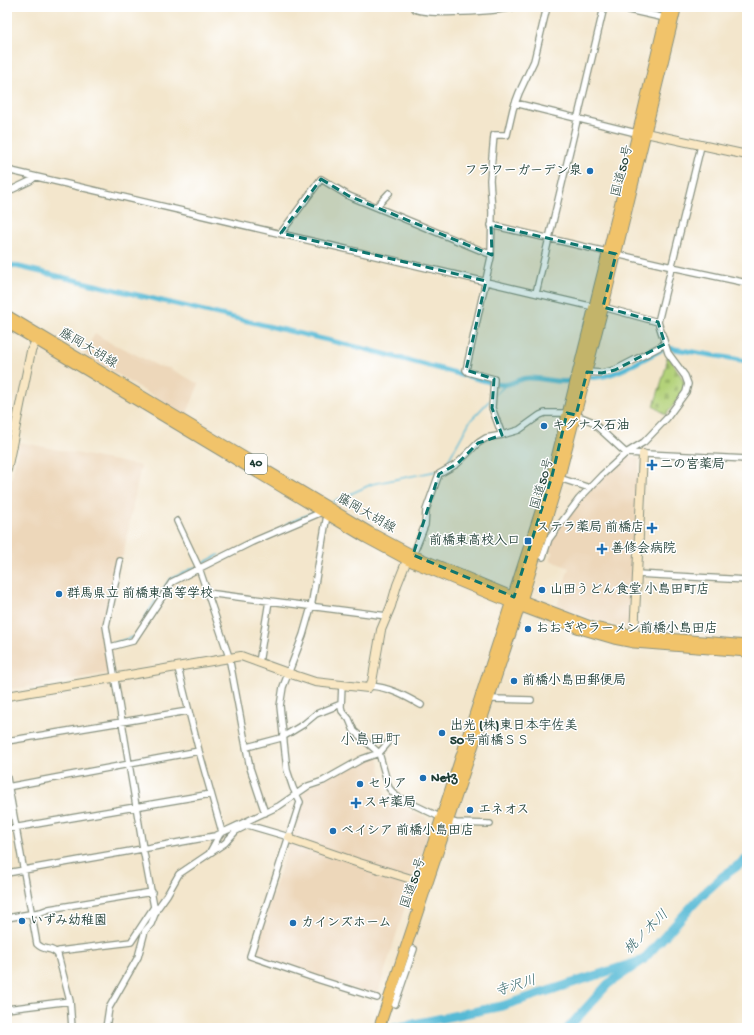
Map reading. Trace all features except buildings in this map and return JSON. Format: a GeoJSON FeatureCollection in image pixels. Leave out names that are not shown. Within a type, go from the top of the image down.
{"type":"FeatureCollection","features":[{"type":"Feature","properties":{"kind":"highway","name":"国道50号"},"geometry":{"type":"LineString","coordinates":[[642,132],[668,7]]}},
{"type":"Feature","properties":{"kind":"highway","name":"国道50号"},"geometry":{"type":"LineString","coordinates":[[378,1023],[516,601],[559,478],[571,414],[642,132],[676,7]]}},
{"type":"Feature","properties":{"kind":"highway","name":"国道50号"},"geometry":{"type":"LineString","coordinates":[[378,1023],[421,882],[489,698],[552,476],[571,414],[586,372],[598,307]]}},
{"type":"Feature","properties":{"kind":"main road","name":"藤岡大胡線"},"geometry":{"type":"LineString","coordinates":[[7,315],[37,337],[325,513],[410,558],[580,629],[614,639],[634,643],[747,652]]}},
{"type":"Feature","properties":{"kind":"main road","name":"藤岡大胡線"},"geometry":{"type":"LineString","coordinates":[[7,323],[37,337],[370,532],[410,558]]}},
{"type":"Feature","properties":{"kind":"main road","name":"藤岡大胡線"},"geometry":{"type":"LineString","coordinates":[[516,601],[594,627],[634,635],[747,645]]}},
{"type":"Feature","properties":{"kind":"street"},"geometry":{"type":"LineString","coordinates":[[415,7],[415,9],[419,11],[443,12],[514,7]]}},
{"type":"Feature","properties":{"kind":"street"},"geometry":{"type":"LineString","coordinates":[[502,435],[492,408],[494,380],[468,372],[466,370],[491,253],[492,212],[490,180],[494,136],[507,135],[515,103],[534,61],[547,7]]}},
{"type":"Feature","properties":{"kind":"street"},"geometry":{"type":"LineString","coordinates":[[536,293],[604,7]]}},
{"type":"Feature","properties":{"kind":"street"},"geometry":{"type":"LineString","coordinates":[[615,7],[665,18]]}},
{"type":"Feature","properties":{"kind":"street"},"geometry":{"type":"LineString","coordinates":[[515,103],[632,132],[642,132],[747,155]]}},
{"type":"Feature","properties":{"kind":"street"},"geometry":{"type":"LineString","coordinates":[[543,557],[548,539],[578,499],[626,453],[644,442],[666,418],[686,392],[688,384],[668,353],[658,322],[701,146]]}},
{"type":"Feature","properties":{"kind":"street"},"geometry":{"type":"LineString","coordinates":[[7,170],[658,322]]}},
{"type":"Feature","properties":{"kind":"street"},"geometry":{"type":"LineString","coordinates":[[7,192],[35,177]]}},
{"type":"Feature","properties":{"kind":"street"},"geometry":{"type":"LineString","coordinates":[[281,233],[321,179],[349,196],[487,253],[491,253]]}},
{"type":"Feature","properties":{"kind":"street"},"geometry":{"type":"LineString","coordinates":[[376,207],[389,193]]}},
{"type":"Feature","properties":{"kind":"street"},"geometry":{"type":"LineString","coordinates":[[491,225],[747,283]]}},
{"type":"Feature","properties":{"kind":"street"},"geometry":{"type":"LineString","coordinates":[[7,470],[10,437],[31,351],[37,337]]}},
{"type":"Feature","properties":{"kind":"street"},"geometry":{"type":"LineString","coordinates":[[586,372],[602,373],[615,370],[664,344]]}},
{"type":"Feature","properties":{"kind":"street"},"geometry":{"type":"LineString","coordinates":[[370,686],[381,630],[397,585],[425,524],[426,510],[439,474],[457,464],[478,443],[486,438],[519,430],[545,413],[571,414],[591,421],[626,453],[747,460]]}},
{"type":"Feature","properties":{"kind":"street"},"geometry":{"type":"LineString","coordinates":[[634,635],[643,454]]}},
{"type":"Feature","properties":{"kind":"street"},"geometry":{"type":"LineString","coordinates":[[559,478],[590,488]]}},
{"type":"Feature","properties":{"kind":"street"},"geometry":{"type":"LineString","coordinates":[[110,647],[133,641],[172,582],[252,542],[325,513]]}},
{"type":"Feature","properties":{"kind":"street"},"geometry":{"type":"LineString","coordinates":[[325,513],[311,607],[304,635],[283,687],[280,706],[287,770],[300,802],[250,956],[377,998]]}},
{"type":"Feature","properties":{"kind":"street"},"geometry":{"type":"LineString","coordinates":[[177,521],[199,568],[229,657],[250,768],[265,813]]}},
{"type":"Feature","properties":{"kind":"street"},"geometry":{"type":"LineString","coordinates":[[106,1028],[109,1008],[138,958],[146,931],[151,924],[156,908],[143,848],[116,678],[106,626],[120,561]]}},
{"type":"Feature","properties":{"kind":"street"},"geometry":{"type":"LineString","coordinates":[[637,574],[747,580]]}},
{"type":"Feature","properties":{"kind":"street"},"geometry":{"type":"LineString","coordinates":[[207,593],[387,616]]}},
{"type":"Feature","properties":{"kind":"street"},"geometry":{"type":"LineString","coordinates":[[259,662],[269,601]]}},
{"type":"Feature","properties":{"kind":"street"},"geometry":{"type":"LineString","coordinates":[[7,696],[178,668],[229,657],[241,656],[288,674],[315,682],[368,688],[370,686],[378,686],[400,693],[421,705]]}},
{"type":"Feature","properties":{"kind":"street"},"geometry":{"type":"LineString","coordinates":[[178,668],[188,711],[222,832],[209,853]]}},
{"type":"Feature","properties":{"kind":"street"},"geometry":{"type":"LineString","coordinates":[[342,685],[342,711],[354,730],[379,753],[389,788],[396,796],[445,820],[490,824]]}},
{"type":"Feature","properties":{"kind":"street"},"geometry":{"type":"LineString","coordinates":[[489,698],[531,700]]}},
{"type":"Feature","properties":{"kind":"street"},"geometry":{"type":"LineString","coordinates":[[246,747],[269,742],[304,724],[316,714],[341,704]]}},
{"type":"Feature","properties":{"kind":"street"},"geometry":{"type":"LineString","coordinates":[[7,741],[188,711]]}},
{"type":"Feature","properties":{"kind":"street"},"geometry":{"type":"LineString","coordinates":[[7,873],[215,836],[279,806],[308,786],[323,781],[362,759],[379,753],[388,743]]}},
{"type":"Feature","properties":{"kind":"street"},"geometry":{"type":"LineString","coordinates":[[8,787],[199,752]]}},
{"type":"Feature","properties":{"kind":"street"},"geometry":{"type":"LineString","coordinates":[[7,778],[37,944],[43,949],[53,950],[56,952],[131,942],[167,895],[179,874],[225,843],[236,831],[248,825],[289,837],[292,840],[356,862],[421,882]]}},
{"type":"Feature","properties":{"kind":"street"},"geometry":{"type":"LineString","coordinates":[[7,829],[211,794]]}},
{"type":"Feature","properties":{"kind":"street"},"geometry":{"type":"LineString","coordinates":[[7,918],[42,912],[48,909],[152,892]]}},
{"type":"Feature","properties":{"kind":"street"},"geometry":{"type":"LineString","coordinates":[[393,1004],[395,1004],[414,949]]}},
{"type":"Feature","properties":{"kind":"street"},"geometry":{"type":"LineString","coordinates":[[56,952],[70,1001],[72,1028]]}},
{"type":"Feature","properties":{"kind":"street"},"geometry":{"type":"LineString","coordinates":[[7,1009],[70,1001]]}},
{"type":"Feature","properties":{"kind":"highlighted area"},"geometry":{"type":"Polygon","coordinates":[[[321,179],[349,196],[492,255],[491,225],[497,225],[616,254],[603,307],[658,322],[665,344],[615,370],[602,373],[587,372],[576,415],[567,413],[552,476],[514,597],[413,555],[439,474],[457,464],[478,443],[502,435],[492,408],[494,379],[466,370],[486,281],[281,233],[321,179]]]}},
{"type":"Feature","properties":{"kind":"shaded area"},"geometry":{"type":"Polygon","coordinates":[[[95,333],[112,344],[158,366],[169,368],[199,384],[186,416],[84,354],[95,333]]]}},
{"type":"Feature","properties":{"kind":"shaded area","name":"群馬県立 前橋東高等学校"},"geometry":{"type":"Polygon","coordinates":[[[19,442],[141,466],[123,556],[117,560],[105,624],[108,643],[104,643],[109,673],[43,684],[44,687],[31,689],[30,686],[7,690],[7,502],[19,442]]]}},
{"type":"Feature","properties":{"kind":"shaded area"},"geometry":{"type":"Polygon","coordinates":[[[626,455],[639,459],[630,629],[600,622],[557,606],[569,568],[550,560],[553,552],[547,550],[552,538],[580,500],[626,455]]]}},
{"type":"Feature","properties":{"kind":"shaded area"},"geometry":{"type":"Polygon","coordinates":[[[375,756],[378,757],[386,797],[392,802],[426,818],[429,823],[428,834],[377,996],[254,956],[253,954],[303,802],[301,796],[306,788],[360,761],[375,756]]]}},
{"type":"Feature","properties":{"kind":"green space"},"geometry":{"type":"Polygon","coordinates":[[[667,357],[670,358],[685,383],[683,392],[666,415],[654,406],[666,367],[667,357]]]}},
{"type":"Feature","properties":{"kind":"waterway"},"geometry":{"type":"LineString","coordinates":[[7,264],[365,349],[490,382]]}},
{"type":"Feature","properties":{"kind":"waterway"},"geometry":{"type":"LineString","coordinates":[[591,377],[599,377],[618,372],[663,349],[669,348],[747,361]]}},
{"type":"Feature","properties":{"kind":"waterway"},"geometry":{"type":"LineString","coordinates":[[497,384],[502,385],[524,378],[539,378],[559,382],[570,381]]}},
{"type":"Feature","properties":{"kind":"waterway"},"geometry":{"type":"LineString","coordinates":[[496,394],[507,384]]}},
{"type":"Feature","properties":{"kind":"waterway"},"geometry":{"type":"LineString","coordinates":[[443,470],[470,421],[489,401]]}},
{"type":"Feature","properties":{"kind":"waterway"},"geometry":{"type":"LineString","coordinates":[[333,502],[372,484],[437,471]]}},
{"type":"Feature","properties":{"kind":"waterway"},"geometry":{"type":"LineString","coordinates":[[286,524],[312,513]]}},
{"type":"Feature","properties":{"kind":"waterway"},"geometry":{"type":"LineString","coordinates":[[201,564],[219,555]]}},
{"type":"Feature","properties":{"kind":"waterway"},"geometry":{"type":"LineString","coordinates":[[144,619],[169,580],[195,567]]}},
{"type":"Feature","properties":{"kind":"waterway"},"geometry":{"type":"LineString","coordinates":[[114,643],[133,637]]}},
{"type":"Feature","properties":{"kind":"waterway","name":"桃ノ木川"},"geometry":{"type":"LineString","coordinates":[[568,1028],[608,984],[643,960],[701,896],[722,877],[747,859]]}},
{"type":"Feature","properties":{"kind":"waterway","name":"寺沢川"},"geometry":{"type":"LineString","coordinates":[[394,1028],[502,1006],[643,960]]}},
{"type":"Feature","properties":{"kind":"place","name":"フラワーガーデン泉"},"geometry":{"type":"Point","coordinates":[590,171]}},
{"type":"Feature","properties":{"kind":"place","name":"キグナス石油"},"geometry":{"type":"Point","coordinates":[544,426]}},
{"type":"Feature","properties":{"kind":"place","name":"二の宮薬局"},"geometry":{"type":"Point","coordinates":[652,465]}},
{"type":"Feature","properties":{"kind":"place","name":"ステラ薬局 前橋店"},"geometry":{"type":"Point","coordinates":[652,528]}},
{"type":"Feature","properties":{"kind":"place","name":"前橋東高校入口"},"geometry":{"type":"Point","coordinates":[528,541]}},
{"type":"Feature","properties":{"kind":"place","name":"善修会病院"},"geometry":{"type":"Point","coordinates":[602,549]}},
{"type":"Feature","properties":{"kind":"place","name":"山田うどん食堂 小島田町店"},"geometry":{"type":"Point","coordinates":[542,590]}},
{"type":"Feature","properties":{"kind":"place","name":"群馬県立 前橋東高等学校"},"geometry":{"type":"Point","coordinates":[59,594]}},
{"type":"Feature","properties":{"kind":"place","name":"おおぎやラーメン前橋小島田店"},"geometry":{"type":"Point","coordinates":[528,629]}},
{"type":"Feature","properties":{"kind":"place","name":"前橋小島田郵便局"},"geometry":{"type":"Point","coordinates":[514,681]}},
{"type":"Feature","properties":{"kind":"place","name":"出光 (株)東日本宇佐美 50号前橋ＳＳ"},"geometry":{"type":"Point","coordinates":[442,733]}},
{"type":"Feature","properties":{"kind":"place","name":"Netz"},"geometry":{"type":"Point","coordinates":[423,778]}},
{"type":"Feature","properties":{"kind":"place","name":"セリア"},"geometry":{"type":"Point","coordinates":[360,784]}},
{"type":"Feature","properties":{"kind":"place","name":"スギ薬局"},"geometry":{"type":"Point","coordinates":[356,803]}},
{"type":"Feature","properties":{"kind":"place","name":"エネオス"},"geometry":{"type":"Point","coordinates":[470,810]}},
{"type":"Feature","properties":{"kind":"place","name":"ベイシア 前橋小島田店"},"geometry":{"type":"Point","coordinates":[333,831]}},
{"type":"Feature","properties":{"kind":"place","name":"いずみ幼稚園"},"geometry":{"type":"Point","coordinates":[22,921]}},
{"type":"Feature","properties":{"kind":"place","name":"カインズホーム"},"geometry":{"type":"Point","coordinates":[293,923]}},
{"type":"Feature","properties":{"kind":"district","name":"小島田町"},"geometry":{"type":"Point","coordinates":[370,741]}}]}
